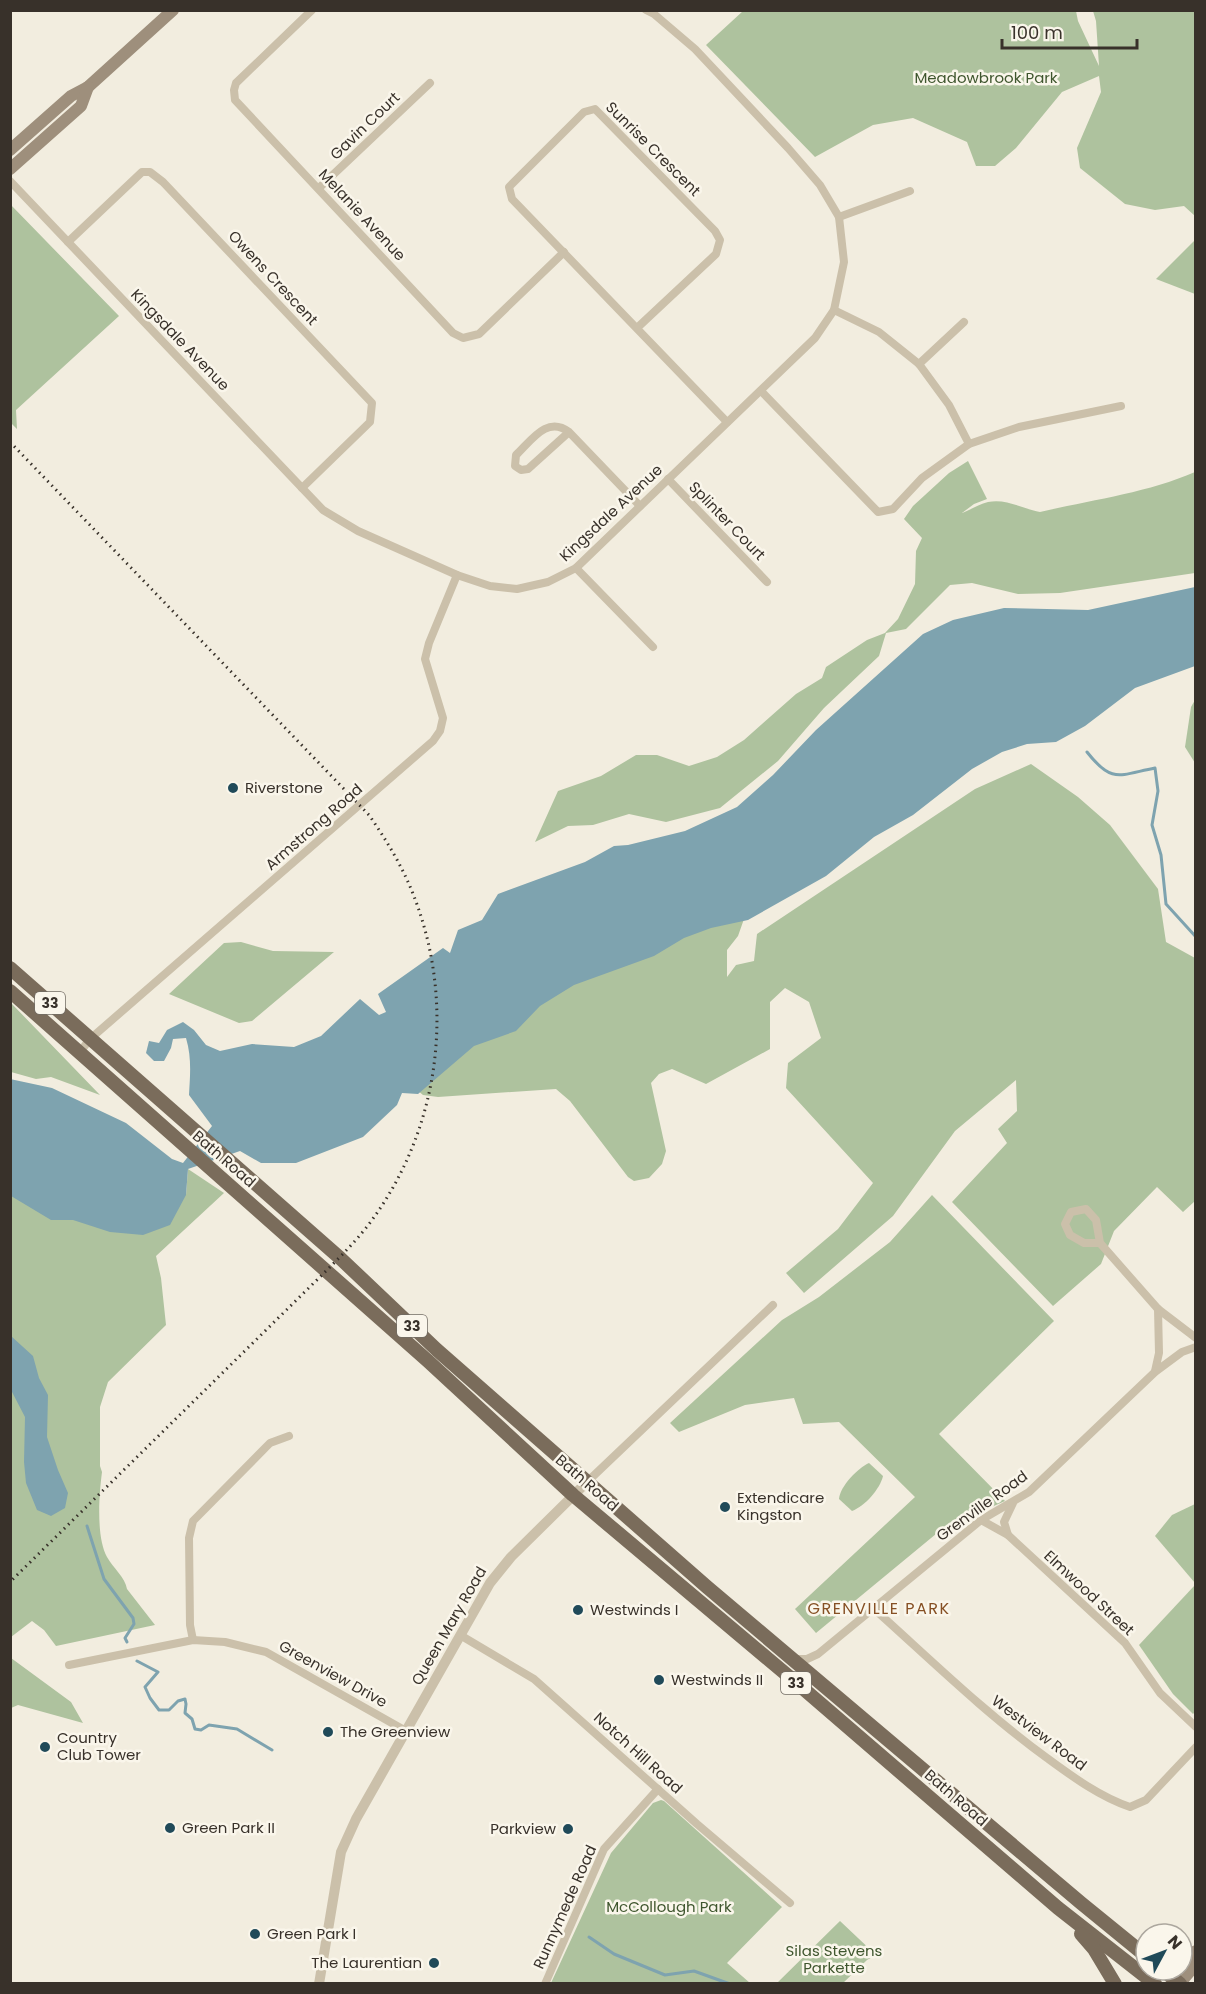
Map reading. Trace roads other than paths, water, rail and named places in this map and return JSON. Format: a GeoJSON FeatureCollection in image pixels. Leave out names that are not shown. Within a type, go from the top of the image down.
{"type":"FeatureCollection","features":[{"type":"Feature","properties":{"kind":"main road"},"geometry":{"type":"LineString","coordinates":[[10,150],[71,96],[88,87],[173,10]]}},
{"type":"Feature","properties":{"kind":"main road"},"geometry":{"type":"LineString","coordinates":[[10,169],[81,106],[88,87]]}},
{"type":"Feature","properties":{"kind":"main road","name":"Bath Road"},"geometry":{"type":"LineString","coordinates":[[10,968],[340,1258],[433,1356],[573,1495],[1058,1908],[1155,1983]]}},
{"type":"Feature","properties":{"kind":"main road","name":"Bath Road"},"geometry":{"type":"LineString","coordinates":[[10,991],[225,1181],[587,1482],[1081,1904],[1134,1946]]}},
{"type":"Feature","properties":{"kind":"main road"},"geometry":{"type":"LineString","coordinates":[[1058,1908],[1094,1949],[1115,1983]]}},
{"type":"Feature","properties":{"kind":"street","name":"Melanie Avenue"},"geometry":{"type":"LineString","coordinates":[[312,10],[236,83],[235,100],[453,333],[464,338],[479,334],[564,252]]}},
{"type":"Feature","properties":{"kind":"street","name":"Kingsdale Avenue"},"geometry":{"type":"LineString","coordinates":[[10,181],[324,510],[358,531],[457,575],[490,586],[518,589],[548,582],[576,568],[815,338],[834,310],[844,262],[839,217],[820,185],[695,49],[652,12]]}},
{"type":"Feature","properties":{"kind":"street","name":"Gavin Court"},"geometry":{"type":"LineString","coordinates":[[319,188],[430,83]]}},
{"type":"Feature","properties":{"kind":"street","name":"Sunrise Crescent"},"geometry":{"type":"LineString","coordinates":[[637,328],[716,254],[720,240],[715,231],[595,109],[584,111],[509,187],[512,199],[727,422]]}},
{"type":"Feature","properties":{"kind":"street","name":"Owens Crescent"},"geometry":{"type":"LineString","coordinates":[[68,242],[142,172],[150,172],[163,182],[372,403],[370,422],[302,488]]}},
{"type":"Feature","properties":{"kind":"street"},"geometry":{"type":"LineString","coordinates":[[839,217],[910,191]]}},
{"type":"Feature","properties":{"kind":"street"},"geometry":{"type":"LineString","coordinates":[[834,310],[879,332],[919,364],[949,405],[969,444]]}},
{"type":"Feature","properties":{"kind":"street"},"geometry":{"type":"LineString","coordinates":[[919,364],[964,322]]}},
{"type":"Feature","properties":{"kind":"street"},"geometry":{"type":"LineString","coordinates":[[761,391],[878,512],[893,509],[922,478],[969,444],[1019,427],[1121,406]]}},
{"type":"Feature","properties":{"kind":"street"},"geometry":{"type":"LineString","coordinates":[[569,432],[528,469],[521,470],[516,466],[516,455],[545,427],[560,426],[569,432],[640,506]]}},
{"type":"Feature","properties":{"kind":"street","name":"Splinter Court"},"geometry":{"type":"LineString","coordinates":[[668,479],[767,582]]}},
{"type":"Feature","properties":{"kind":"street"},"geometry":{"type":"LineString","coordinates":[[576,568],[653,647]]}},
{"type":"Feature","properties":{"kind":"street","name":"Armstrong Road"},"geometry":{"type":"LineString","coordinates":[[80,1052],[90,1039],[433,741],[440,731],[443,718],[425,659],[429,643],[457,575]]}},
{"type":"Feature","properties":{"kind":"street"},"geometry":{"type":"LineString","coordinates":[[1100,1243],[1084,1243],[1070,1235],[1065,1224],[1071,1212],[1086,1209],[1096,1220],[1100,1243],[1158,1309],[1196,1338]]}},
{"type":"Feature","properties":{"kind":"street","name":"Queen Mary Road"},"geometry":{"type":"LineString","coordinates":[[319,1983],[341,1852],[356,1819],[490,1583],[502,1567],[573,1495],[773,1305]]}},
{"type":"Feature","properties":{"kind":"street"},"geometry":{"type":"LineString","coordinates":[[1155,1372],[1160,1353],[1158,1309]]}},
{"type":"Feature","properties":{"kind":"street","name":"Grenville Road"},"geometry":{"type":"LineString","coordinates":[[793,1659],[807,1659],[818,1654],[981,1520],[1029,1492],[1155,1372],[1182,1352],[1196,1347]]}},
{"type":"Feature","properties":{"kind":"street"},"geometry":{"type":"LineString","coordinates":[[193,1640],[190,1625],[189,1538],[193,1521],[270,1443],[289,1436]]}},
{"type":"Feature","properties":{"kind":"street"},"geometry":{"type":"LineString","coordinates":[[1008,1535],[1004,1522],[1013,1502]]}},
{"type":"Feature","properties":{"kind":"street","name":"Elmwood Street"},"geometry":{"type":"LineString","coordinates":[[981,1520],[1008,1535],[1125,1643],[1160,1693],[1196,1727]]}},
{"type":"Feature","properties":{"kind":"street","name":"Westview Road"},"geometry":{"type":"LineString","coordinates":[[873,1608],[1009,1730],[1071,1776],[1114,1801],[1130,1807],[1146,1800],[1196,1747]]}},
{"type":"Feature","properties":{"kind":"street","name":"Notch Hill Road"},"geometry":{"type":"LineString","coordinates":[[460,1635],[534,1679],[790,1903]]}},
{"type":"Feature","properties":{"kind":"street","name":"Greenview Drive"},"geometry":{"type":"LineString","coordinates":[[69,1665],[193,1640],[225,1642],[267,1652],[406,1731]]}},
{"type":"Feature","properties":{"kind":"street"},"geometry":{"type":"LineString","coordinates":[[818,1654],[814,1669],[820,1682]]}},
{"type":"Feature","properties":{"kind":"street","name":"Runnymede Road"},"geometry":{"type":"LineString","coordinates":[[545,1983],[604,1849],[658,1789]]}},
{"type":"Feature","properties":{"kind":"water"},"geometry":{"type":"Polygon","coordinates":[[[1195,587],[1195,666],[1135,688],[1085,726],[1056,742],[1027,744],[1002,752],[972,769],[913,815],[874,837],[826,876],[748,920],[711,928],[684,938],[654,956],[574,985],[540,1006],[516,1031],[474,1046],[418,1094],[402,1093],[397,1105],[363,1137],[296,1163],[261,1163],[240,1151],[188,1169],[186,1195],[170,1225],[143,1235],[110,1232],[73,1220],[51,1220],[11,1196],[10,1079],[52,1088],[126,1123],[172,1159],[183,1163],[212,1126],[189,1095],[190,1060],[186,1038],[173,1039],[164,1061],[154,1061],[146,1053],[149,1041],[159,1043],[167,1030],[183,1022],[194,1030],[206,1045],[220,1051],[252,1044],[294,1047],[321,1036],[360,999],[379,1015],[386,1012],[378,994],[443,948],[450,953],[458,930],[482,920],[498,894],[585,862],[614,846],[628,845],[685,831],[737,807],[773,775],[816,730],[923,634],[953,620],[1004,608],[1088,610],[1195,587]]]}},
{"type":"Feature","properties":{"kind":"water"},"geometry":{"type":"Polygon","coordinates":[[[11,1336],[33,1356],[39,1378],[48,1395],[47,1437],[68,1493],[65,1508],[51,1516],[37,1510],[26,1483],[25,1417],[11,1390],[11,1336]]]}},
{"type":"Feature","properties":{"kind":"waterway"},"geometry":{"type":"LineString","coordinates":[[1087,752],[1103,769],[1117,775],[1155,768],[1158,791],[1152,825],[1161,855],[1166,904],[1196,937]]}},
{"type":"Feature","properties":{"kind":"waterway"},"geometry":{"type":"LineString","coordinates":[[87,1526],[104,1579],[133,1618],[134,1624],[125,1638],[127,1642]]}},
{"type":"Feature","properties":{"kind":"waterway"},"geometry":{"type":"LineString","coordinates":[[137,1661],[158,1672],[145,1687],[159,1710],[169,1710],[178,1701],[185,1699],[185,1713],[192,1719],[195,1729],[201,1730],[209,1725],[237,1729],[272,1750]]}},
{"type":"Feature","properties":{"kind":"waterway"},"geometry":{"type":"LineString","coordinates":[[589,1937],[614,1954],[665,1975],[694,1971],[730,1984]]}},
{"type":"Feature","properties":{"kind":"railway"},"geometry":{"type":"LineString","coordinates":[[10,442],[369,815],[395,856],[415,899],[428,940],[435,983],[437,1025],[434,1068],[425,1109],[411,1149],[393,1188],[369,1224],[326,1271],[10,1582]]}},
{"type":"Feature","properties":{"kind":"place","name":"Riverstone"},"geometry":{"type":"Point","coordinates":[233,788]}},
{"type":"Feature","properties":{"kind":"place","name":"Extendicare Kingston"},"geometry":{"type":"Point","coordinates":[725,1507]}},
{"type":"Feature","properties":{"kind":"place","name":"Westwinds I"},"geometry":{"type":"Point","coordinates":[578,1610]}},
{"type":"Feature","properties":{"kind":"place","name":"Westwinds II"},"geometry":{"type":"Point","coordinates":[659,1680]}},
{"type":"Feature","properties":{"kind":"place","name":"The Greenview"},"geometry":{"type":"Point","coordinates":[328,1732]}},
{"type":"Feature","properties":{"kind":"place","name":"Country Club Tower"},"geometry":{"type":"Point","coordinates":[45,1747]}},
{"type":"Feature","properties":{"kind":"place","name":"Green Park II"},"geometry":{"type":"Point","coordinates":[170,1828]}},
{"type":"Feature","properties":{"kind":"place","name":"Parkview"},"geometry":{"type":"Point","coordinates":[568,1829]}},
{"type":"Feature","properties":{"kind":"place","name":"Green Park I"},"geometry":{"type":"Point","coordinates":[255,1934]}},
{"type":"Feature","properties":{"kind":"place","name":"The Laurentian"},"geometry":{"type":"Point","coordinates":[434,1963]}},
{"type":"Feature","properties":{"kind":"district","name":"GRENVILLE PARK"},"geometry":{"type":"Point","coordinates":[879,1608]}},
{"type":"Feature","properties":{"kind":"park label","name":"Meadowbrook Park"},"geometry":{"type":"Point","coordinates":[986,78]}},
{"type":"Feature","properties":{"kind":"park label","name":"McCollough Park"},"geometry":{"type":"Point","coordinates":[669,1907]}},
{"type":"Feature","properties":{"kind":"park label","name":"Silas Stevens Parkette"},"geometry":{"type":"Point","coordinates":[834,1960]}}]}
